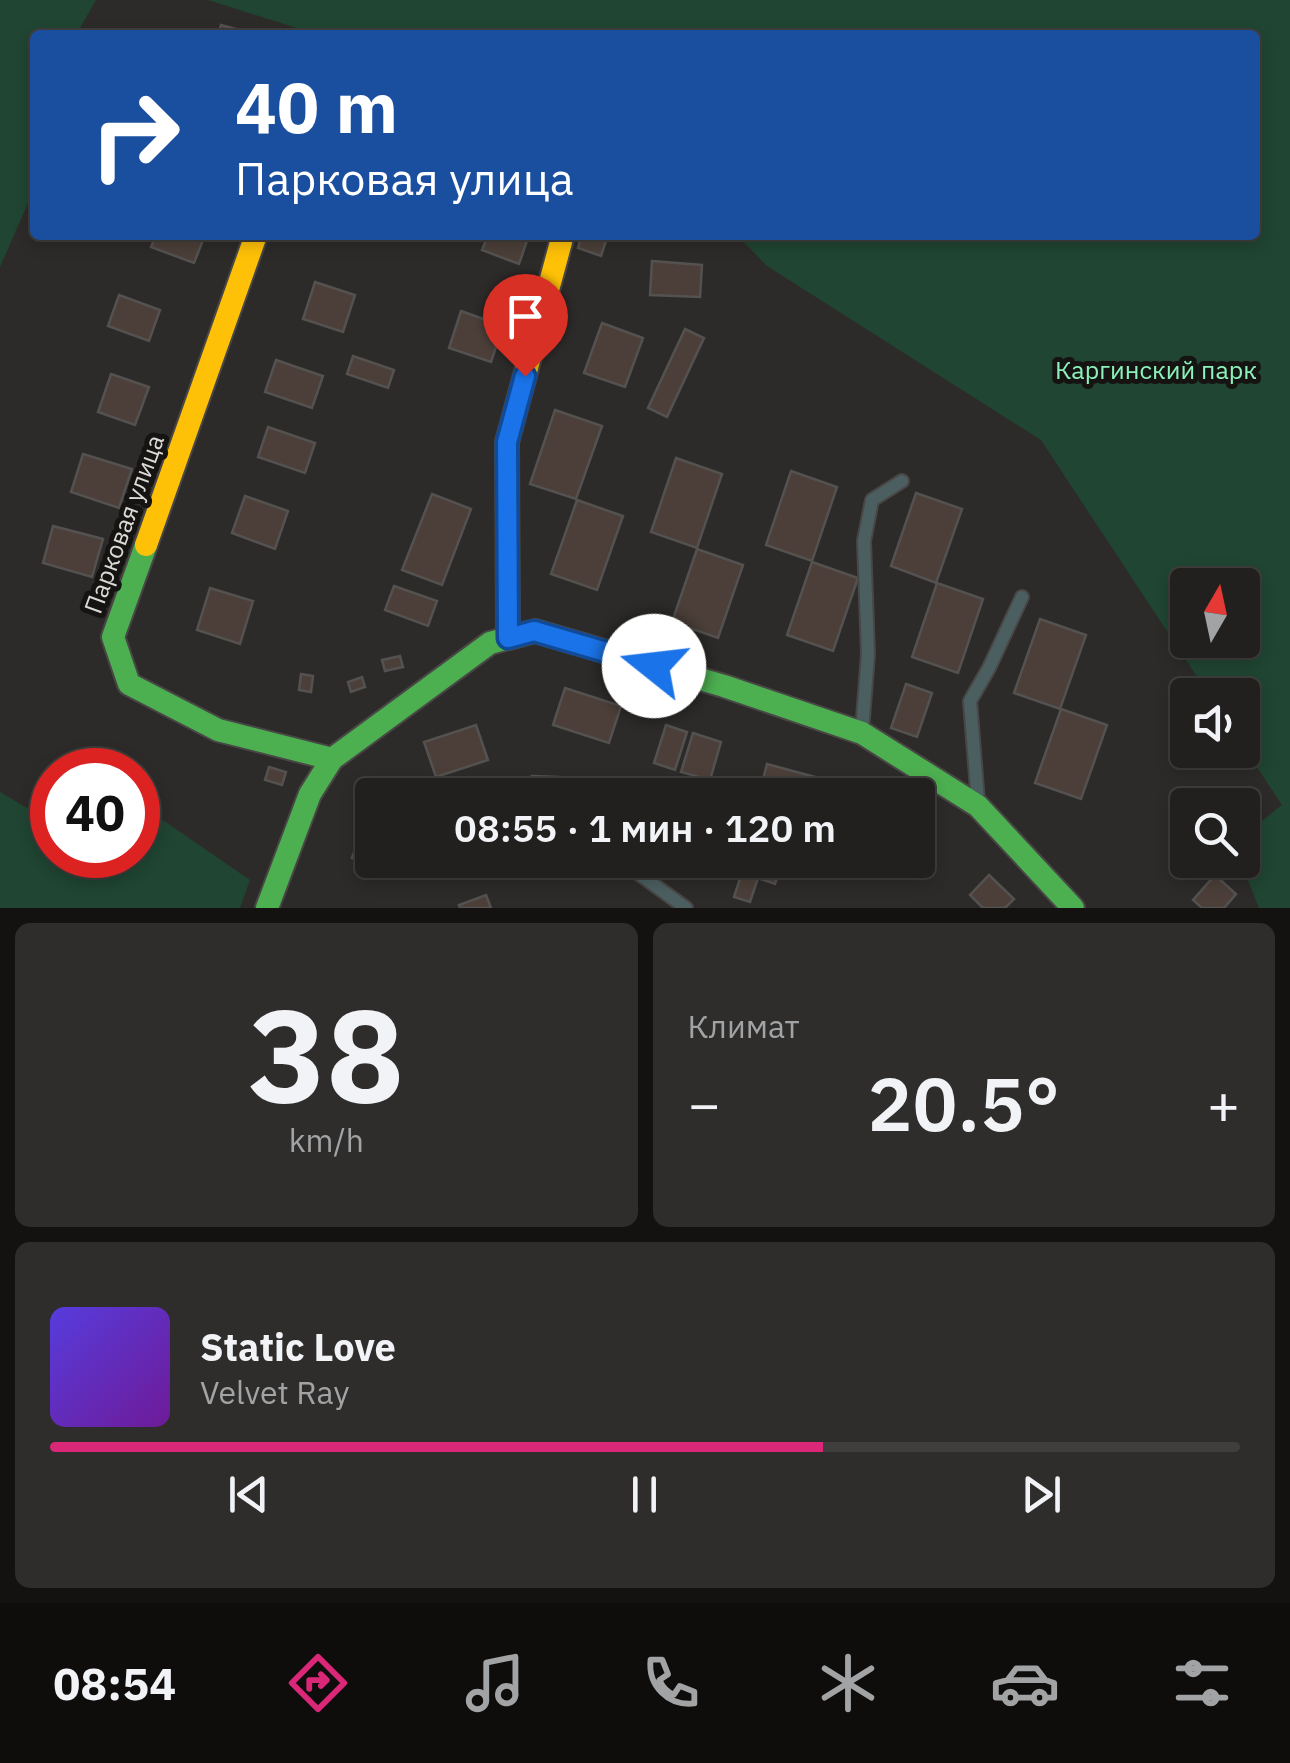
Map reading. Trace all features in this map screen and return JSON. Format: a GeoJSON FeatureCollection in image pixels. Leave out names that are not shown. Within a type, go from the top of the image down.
{"type":"FeatureCollection","features":[{"type":"Feature","properties":{"kind":"street","name":"Парковая улица"},"geometry":{"type":"LineString","coordinates":[[254,240],[113,637],[130,684],[218,730],[332,760]]}},
{"type":"Feature","properties":{"kind":"street"},"geometry":{"type":"LineString","coordinates":[[508,638],[507,442],[561,242]]}},
{"type":"Feature","properties":{"kind":"street"},"geometry":{"type":"LineString","coordinates":[[266,908],[310,794],[332,760],[490,643],[534,631],[771,701],[862,733],[978,806],[1072,908]]}},
{"type":"Feature","properties":{"kind":"lane"},"geometry":{"type":"LineString","coordinates":[[862,733],[868,654],[864,541],[872,500],[902,481]]}},
{"type":"Feature","properties":{"kind":"lane"},"geometry":{"type":"LineString","coordinates":[[978,806],[970,701],[1022,597]]}},
{"type":"Feature","properties":{"kind":"lane"},"geometry":{"type":"LineString","coordinates":[[645,878],[686,908]]}},
{"type":"Feature","properties":{"kind":"green space"},"geometry":{"type":"Polygon","coordinates":[[[0,0],[96,0],[79,30],[30,30],[30,198],[0,267],[0,0]]]}},
{"type":"Feature","properties":{"kind":"green space","name":"Каргинский парк"},"geometry":{"type":"Polygon","coordinates":[[[208,0],[1290,0],[1290,908],[1259,908],[1247,878],[1260,878],[1260,822],[1282,805],[1258,768],[1260,678],[1198,678],[1185,658],[1260,658],[1260,568],[1170,568],[1170,636],[1041,440],[767,266],[742,240],[1260,240],[1260,30],[303,30],[208,0]]]}},
{"type":"Feature","properties":{"kind":"green space"},"geometry":{"type":"Polygon","coordinates":[[[0,792],[30,808],[30,878],[160,878],[160,818],[250,880],[240,908],[0,908],[0,792]]]}},
{"type":"Feature","properties":{"kind":"building"},"geometry":{"type":"Polygon","coordinates":[[[154,240],[203,240],[194,263],[151,247],[154,240]]]}},
{"type":"Feature","properties":{"kind":"building"},"geometry":{"type":"Polygon","coordinates":[[[486,240],[527,240],[519,264],[482,250],[486,240]]]}},
{"type":"Feature","properties":{"kind":"building"},"geometry":{"type":"Polygon","coordinates":[[[580,240],[606,240],[601,256],[578,248],[580,240]]]}},
{"type":"Feature","properties":{"kind":"building"},"geometry":{"type":"Polygon","coordinates":[[[652,261],[702,265],[700,297],[650,295],[652,261]]]}},
{"type":"Feature","properties":{"kind":"building"},"geometry":{"type":"Polygon","coordinates":[[[315,282],[355,295],[343,332],[303,319],[315,282]]]}},
{"type":"Feature","properties":{"kind":"building"},"geometry":{"type":"Polygon","coordinates":[[[119,295],[160,310],[149,341],[108,326],[119,295]]]}},
{"type":"Feature","properties":{"kind":"building"},"geometry":{"type":"Polygon","coordinates":[[[461,311],[503,326],[491,362],[449,348],[461,311]]]}},
{"type":"Feature","properties":{"kind":"building"},"geometry":{"type":"Polygon","coordinates":[[[602,323],[643,338],[625,387],[584,373],[602,323]]]}},
{"type":"Feature","properties":{"kind":"building"},"geometry":{"type":"Polygon","coordinates":[[[685,329],[704,338],[667,417],[648,408],[685,329]]]}},
{"type":"Feature","properties":{"kind":"building"},"geometry":{"type":"Polygon","coordinates":[[[353,356],[394,370],[388,388],[347,374],[353,356]]]}},
{"type":"Feature","properties":{"kind":"building"},"geometry":{"type":"Polygon","coordinates":[[[276,360],[323,376],[312,408],[265,392],[276,360]]]}},
{"type":"Feature","properties":{"kind":"building"},"geometry":{"type":"Polygon","coordinates":[[[111,374],[149,387],[135,425],[98,412],[111,374]]]}},
{"type":"Feature","properties":{"kind":"building"},"geometry":{"type":"Polygon","coordinates":[[[555,410],[602,426],[576,499],[530,484],[555,410]]]}},
{"type":"Feature","properties":{"kind":"building"},"geometry":{"type":"Polygon","coordinates":[[[268,427],[315,443],[305,473],[258,457],[268,427]]]}},
{"type":"Feature","properties":{"kind":"building"},"geometry":{"type":"Polygon","coordinates":[[[83,454],[132,469],[119,508],[71,492],[83,454]]]}},
{"type":"Feature","properties":{"kind":"building"},"geometry":{"type":"Polygon","coordinates":[[[676,458],[722,474],[697,548],[651,532],[676,458]]]}},
{"type":"Feature","properties":{"kind":"building"},"geometry":{"type":"Polygon","coordinates":[[[791,471],[837,487],[812,561],[766,545],[791,471]]]}},
{"type":"Feature","properties":{"kind":"building"},"geometry":{"type":"Polygon","coordinates":[[[916,493],[962,509],[936,583],[891,566],[916,493]]]}},
{"type":"Feature","properties":{"kind":"building"},"geometry":{"type":"Polygon","coordinates":[[[432,494],[471,509],[442,585],[402,570],[432,494]]]}},
{"type":"Feature","properties":{"kind":"building"},"geometry":{"type":"Polygon","coordinates":[[[245,496],[288,511],[275,549],[232,533],[245,496]]]}},
{"type":"Feature","properties":{"kind":"building"},"geometry":{"type":"Polygon","coordinates":[[[577,500],[623,516],[597,590],[551,574],[577,500]]]}},
{"type":"Feature","properties":{"kind":"building"},"geometry":{"type":"Polygon","coordinates":[[[53,526],[103,539],[92,577],[43,563],[53,526]]]}},
{"type":"Feature","properties":{"kind":"building"},"geometry":{"type":"Polygon","coordinates":[[[697,549],[743,565],[718,638],[672,622],[697,549]]]}},
{"type":"Feature","properties":{"kind":"building"},"geometry":{"type":"Polygon","coordinates":[[[812,562],[858,578],[833,651],[787,635],[812,562]]]}},
{"type":"Feature","properties":{"kind":"building"},"geometry":{"type":"Polygon","coordinates":[[[937,583],[983,599],[958,673],[912,657],[937,583]]]}},
{"type":"Feature","properties":{"kind":"building"},"geometry":{"type":"Polygon","coordinates":[[[394,586],[437,601],[428,626],[385,610],[394,586]]]}},
{"type":"Feature","properties":{"kind":"building"},"geometry":{"type":"Polygon","coordinates":[[[210,588],[253,601],[240,644],[197,630],[210,588]]]}},
{"type":"Feature","properties":{"kind":"building"},"geometry":{"type":"Polygon","coordinates":[[[1040,619],[1086,635],[1060,709],[1014,693],[1040,619]]]}},
{"type":"Feature","properties":{"kind":"building"},"geometry":{"type":"Polygon","coordinates":[[[400,656],[403,667],[385,671],[382,660],[400,656]]]}},
{"type":"Feature","properties":{"kind":"building"},"geometry":{"type":"Polygon","coordinates":[[[301,674],[313,676],[311,692],[299,690],[301,674]]]}},
{"type":"Feature","properties":{"kind":"building"},"geometry":{"type":"Polygon","coordinates":[[[362,677],[365,687],[351,692],[348,682],[362,677]]]}},
{"type":"Feature","properties":{"kind":"building"},"geometry":{"type":"Polygon","coordinates":[[[906,684],[932,693],[917,737],[891,728],[906,684]]]}},
{"type":"Feature","properties":{"kind":"building"},"geometry":{"type":"Polygon","coordinates":[[[565,688],[621,706],[609,743],[553,725],[565,688]]]}},
{"type":"Feature","properties":{"kind":"building"},"geometry":{"type":"Polygon","coordinates":[[[1061,709],[1107,725],[1081,799],[1035,783],[1061,709]]]}},
{"type":"Feature","properties":{"kind":"building"},"geometry":{"type":"Polygon","coordinates":[[[476,725],[488,760],[436,777],[424,742],[476,725]]]}},
{"type":"Feature","properties":{"kind":"building"},"geometry":{"type":"Polygon","coordinates":[[[666,725],[687,732],[675,770],[654,763],[666,725]]]}},
{"type":"Feature","properties":{"kind":"building"},"geometry":{"type":"Polygon","coordinates":[[[693,733],[721,742],[711,778],[681,772],[693,733]]]}},
{"type":"Feature","properties":{"kind":"building"},"geometry":{"type":"Polygon","coordinates":[[[767,764],[815,777],[815,778],[763,778],[767,764]]]}},
{"type":"Feature","properties":{"kind":"building"},"geometry":{"type":"Polygon","coordinates":[[[269,767],[286,772],[282,785],[265,780],[269,767]]]}},
{"type":"Feature","properties":{"kind":"building"},"geometry":{"type":"Polygon","coordinates":[[[989,875],[1014,899],[1005,908],[983,908],[970,895],[989,875]]]}},
{"type":"Feature","properties":{"kind":"building"},"geometry":{"type":"Polygon","coordinates":[[[740,878],[758,878],[750,902],[734,897],[740,878]]]}},
{"type":"Feature","properties":{"kind":"building"},"geometry":{"type":"Polygon","coordinates":[[[1212,878],[1218,878],[1236,894],[1224,908],[1202,908],[1193,900],[1212,878]]]}},
{"type":"Feature","properties":{"kind":"building"},"geometry":{"type":"Polygon","coordinates":[[[486,895],[491,908],[460,908],[459,905],[486,895]]]}},
{"type":"Feature","properties":{"kind":"traffic: fast"},"geometry":{"type":"LineString","coordinates":[[146,545],[113,637],[129,684],[218,730],[332,759]]}},
{"type":"Feature","properties":{"kind":"traffic: fast"},"geometry":{"type":"LineString","coordinates":[[267,908],[310,794],[332,759],[490,643],[535,631],[724,686],[862,733],[978,806],[1073,908]]}},
{"type":"Feature","properties":{"kind":"traffic: slow"},"geometry":{"type":"LineString","coordinates":[[146,545],[254,240]]}},
{"type":"Feature","properties":{"kind":"traffic: slow"},"geometry":{"type":"LineString","coordinates":[[508,638],[507,442],[561,242]]}},
{"type":"Feature","properties":{"kind":"route"},"geometry":{"type":"LineString","coordinates":[[525,376],[507,442],[508,638],[534,631],[654,666]]}}]}
